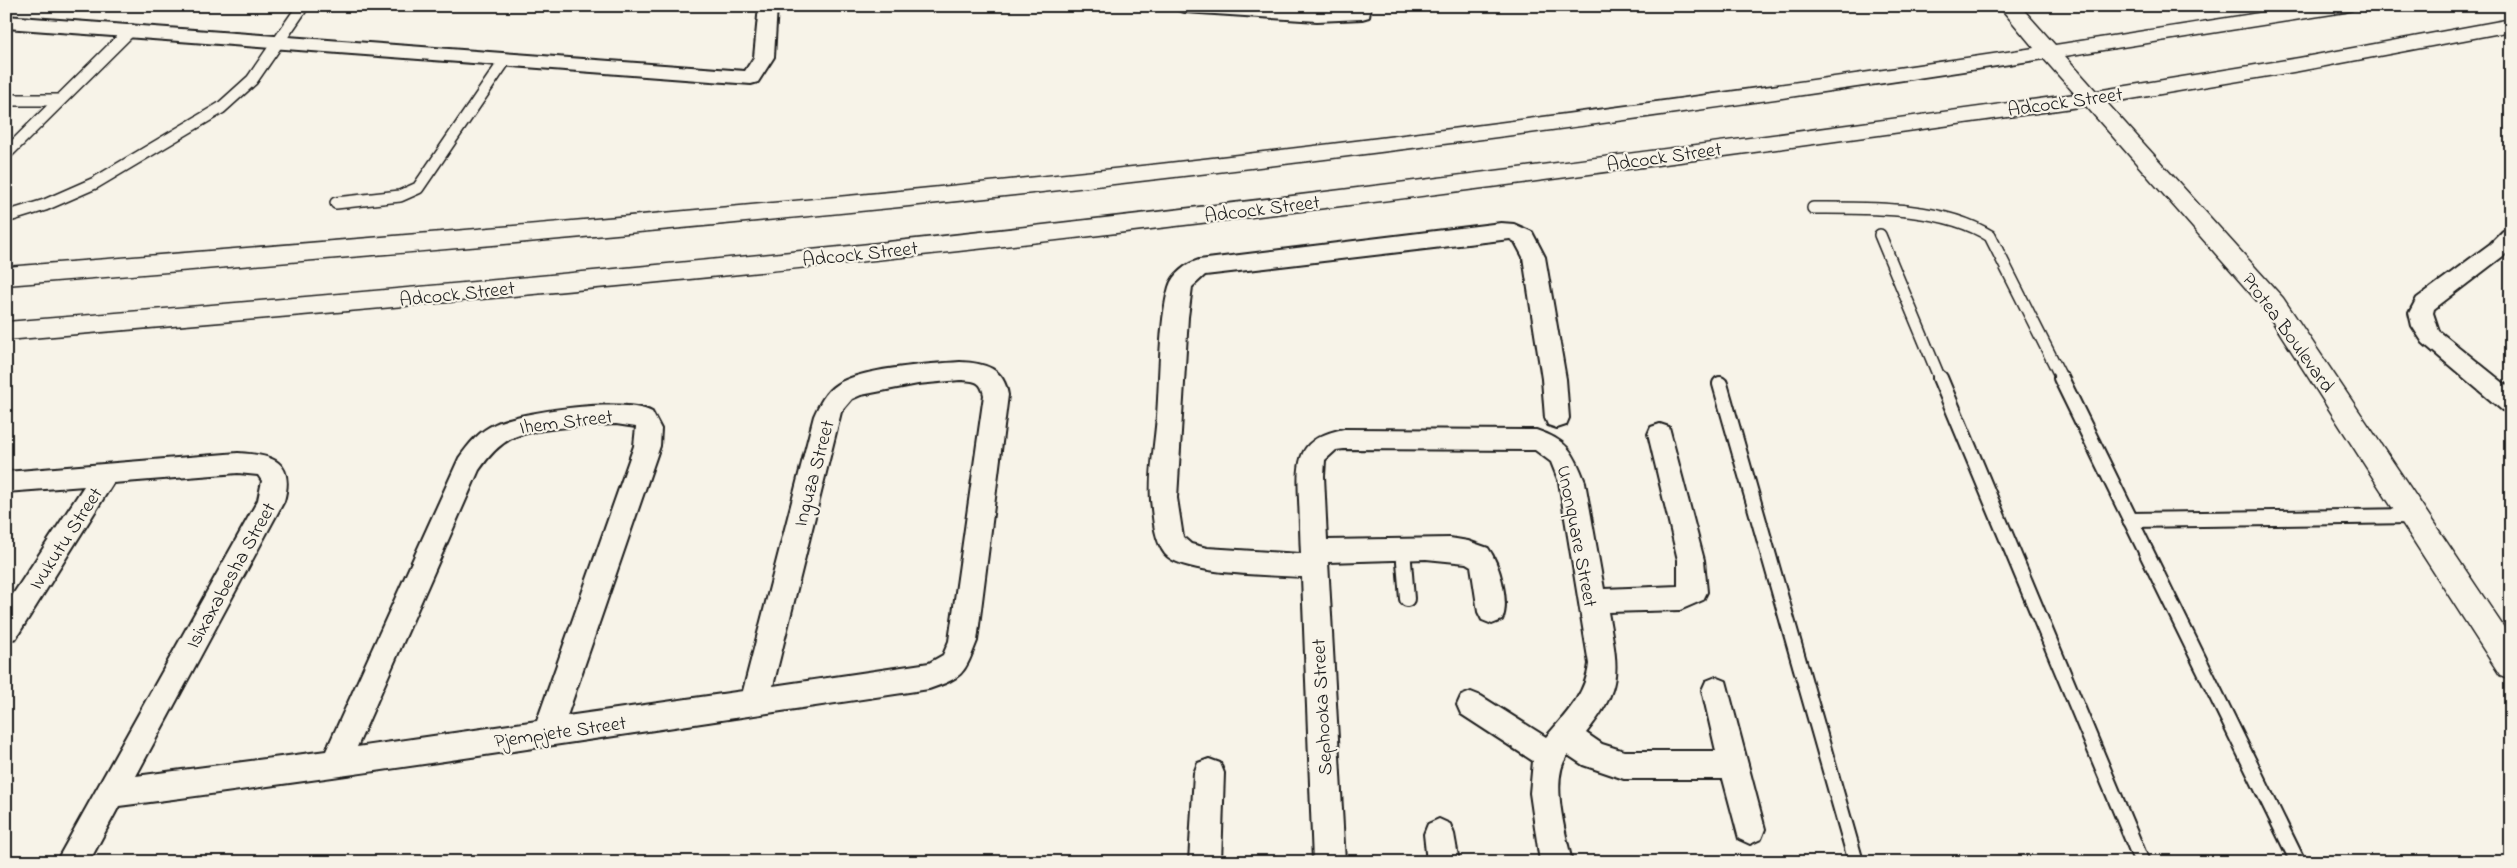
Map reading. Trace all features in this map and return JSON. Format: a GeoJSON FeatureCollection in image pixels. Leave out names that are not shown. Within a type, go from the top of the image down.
{"type":"FeatureCollection","features":[{"type":"Feature","properties":{"kind":"main road","name":"Protea Boulevard"},"geometry":{"type":"LineString","coordinates":[[2008,6],[2052,53],[2274,304],[2511,666]]}},
{"type":"Feature","properties":{"kind":"main road"},"geometry":{"type":"LineString","coordinates":[[6,276],[316,252],[979,190],[1330,151],[1613,115],[2052,53],[2345,6]]}},
{"type":"Feature","properties":{"kind":"main road","name":"Adcock Street"},"geometry":{"type":"LineString","coordinates":[[6,331],[257,312],[998,240],[1475,182],[2092,98],[2364,53],[2511,25]]}},
{"type":"Feature","properties":{"kind":"street"},"geometry":{"type":"LineString","coordinates":[[6,22],[751,78],[764,57],[768,6]]}},
{"type":"Feature","properties":{"kind":"street"},"geometry":{"type":"LineString","coordinates":[[1185,6],[1325,15],[1362,13],[1362,6]]}},
{"type":"Feature","properties":{"kind":"street"},"geometry":{"type":"LineString","coordinates":[[1492,612],[1484,563],[1478,555],[1448,549],[1403,549],[1313,559],[1207,559],[1184,554],[1175,547],[1170,538],[1164,498],[1176,317],[1181,286],[1188,276],[1199,268],[1501,231],[1514,232],[1524,237],[1534,257],[1554,380],[1557,418]]}},
{"type":"Feature","properties":{"kind":"street"},"geometry":{"type":"LineString","coordinates":[[2506,248],[2425,304],[2420,313],[2424,326],[2432,337],[2511,403]]}},
{"type":"Feature","properties":{"kind":"street","name":"Inguza Street"},"geometry":{"type":"LineString","coordinates":[[755,701],[826,416],[833,402],[845,391],[859,384],[945,372],[978,371],[986,374],[995,386],[996,395],[967,612]]}},
{"type":"Feature","properties":{"kind":"street","name":"Ihem Street"},"geometry":{"type":"LineString","coordinates":[[335,764],[468,465],[481,446],[507,428],[522,425],[621,414],[639,416],[646,421],[651,432],[648,446],[547,733]]}},
{"type":"Feature","properties":{"kind":"street"},"geometry":{"type":"LineString","coordinates":[[1592,601],[1680,598],[1693,592],[1691,560],[1660,434]]}},
{"type":"Feature","properties":{"kind":"street","name":"Unonquare Street"},"geometry":{"type":"LineString","coordinates":[[1313,559],[1310,476],[1313,458],[1329,442],[1367,438],[1536,440],[1545,442],[1561,453],[1572,482],[1603,664],[1603,680],[1598,694],[1558,746],[1546,770],[1545,794],[1556,862]]}},
{"type":"Feature","properties":{"kind":"street","name":"Isixaxabesha Street"},"geometry":{"type":"LineString","coordinates":[[6,482],[108,472],[258,464],[269,467],[276,475],[277,485],[271,501],[72,862]]}},
{"type":"Feature","properties":{"kind":"street","name":"Ivukutu Street"},"geometry":{"type":"LineString","coordinates":[[6,629],[108,472]]}},
{"type":"Feature","properties":{"kind":"street","name":"Sephooka Street"},"geometry":{"type":"LineString","coordinates":[[1313,559],[1329,862]]}},
{"type":"Feature","properties":{"kind":"street","name":"Pjempjete Street"},"geometry":{"type":"LineString","coordinates":[[110,793],[335,764],[929,676],[944,670],[954,663],[967,612]]}},
{"type":"Feature","properties":{"kind":"street"},"geometry":{"type":"LineString","coordinates":[[1716,690],[1750,829]]}},
{"type":"Feature","properties":{"kind":"street"},"geometry":{"type":"LineString","coordinates":[[1471,705],[1558,746],[1593,754],[1624,765],[1734,766]]}},
{"type":"Feature","properties":{"kind":"street"},"geometry":{"type":"LineString","coordinates":[[1204,862],[1209,774]]}},
{"type":"Feature","properties":{"kind":"lane"},"geometry":{"type":"LineString","coordinates":[[6,216],[45,205],[94,183],[172,139],[220,108],[252,80],[303,6]]}},
{"type":"Feature","properties":{"kind":"lane"},"geometry":{"type":"LineString","coordinates":[[6,154],[131,30]]}},
{"type":"Feature","properties":{"kind":"lane"},"geometry":{"type":"LineString","coordinates":[[336,203],[400,196],[418,188],[506,59]]}},
{"type":"Feature","properties":{"kind":"lane"},"geometry":{"type":"LineString","coordinates":[[6,100],[59,100]]}},
{"type":"Feature","properties":{"kind":"lane"},"geometry":{"type":"LineString","coordinates":[[1813,208],[1867,208],[1952,218],[1974,226],[1990,236],[2000,252],[2296,858]]}},
{"type":"Feature","properties":{"kind":"lane"},"geometry":{"type":"LineString","coordinates":[[1880,234],[2141,860]]}},
{"type":"Feature","properties":{"kind":"lane"},"geometry":{"type":"LineString","coordinates":[[1720,384],[1856,862]]}},
{"type":"Feature","properties":{"kind":"lane"},"geometry":{"type":"LineString","coordinates":[[2130,520],[2413,516]]}},
{"type":"Feature","properties":{"kind":"lane"},"geometry":{"type":"LineString","coordinates":[[1403,549],[1407,599]]}},
{"type":"Feature","properties":{"kind":"lane"},"geometry":{"type":"LineString","coordinates":[[2485,626],[2511,638]]}}]}
